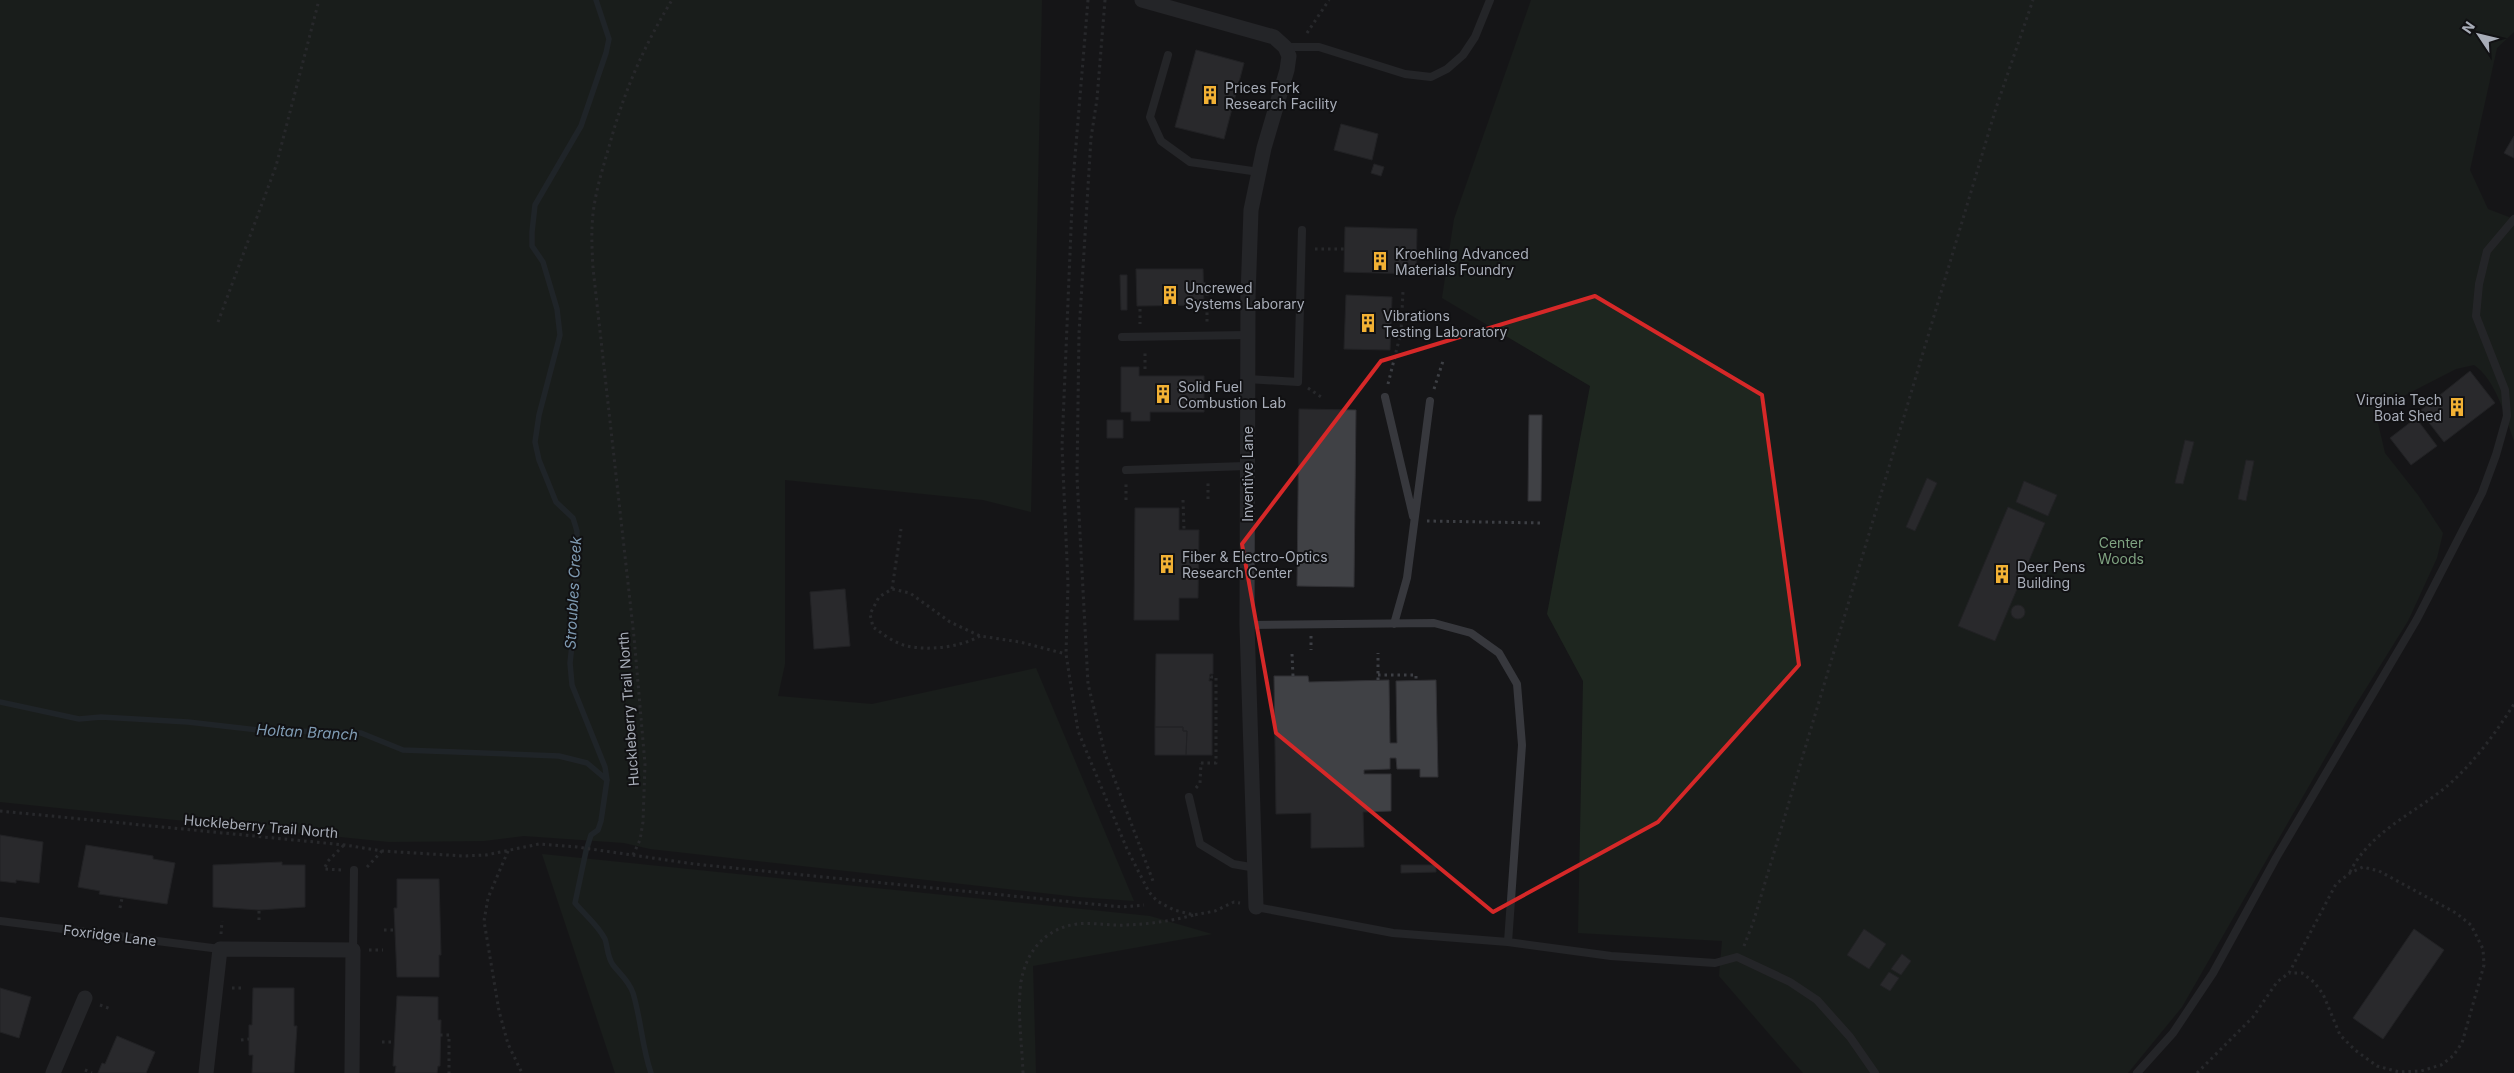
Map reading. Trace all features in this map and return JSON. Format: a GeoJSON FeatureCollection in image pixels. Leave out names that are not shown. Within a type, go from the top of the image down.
{"type":"FeatureCollection","features":[{"type":"Feature","properties":{"kind":"street"},"geometry":{"type":"LineString","coordinates":[[1142,0],[1253,29],[1274,36],[1286,47]]}},
{"type":"Feature","properties":{"kind":"street","name":"Inventive Lane"},"geometry":{"type":"LineString","coordinates":[[1256,907],[1247,625],[1246,466],[1251,210],[1264,148],[1287,70],[1289,56],[1286,47]]}},
{"type":"Feature","properties":{"kind":"street"},"geometry":{"type":"LineString","coordinates":[[206,1073],[220,949]]}},
{"type":"Feature","properties":{"kind":"street","name":"Foxridge Lane"},"geometry":{"type":"LineString","coordinates":[[220,949],[353,950]]}},
{"type":"Feature","properties":{"kind":"street"},"geometry":{"type":"LineString","coordinates":[[352,1073],[353,950]]}},
{"type":"Feature","properties":{"kind":"street"},"geometry":{"type":"LineString","coordinates":[[53,1073],[85,998]]}},
{"type":"Feature","properties":{"kind":"lane"},"geometry":{"type":"LineString","coordinates":[[1286,47],[1319,47],[1405,74],[1431,77],[1447,69],[1463,55],[1475,37],[1490,0]]}},
{"type":"Feature","properties":{"kind":"lane"},"geometry":{"type":"LineString","coordinates":[[1168,55],[1150,117],[1161,141],[1190,162],[1259,172]]}},
{"type":"Feature","properties":{"kind":"lane"},"geometry":{"type":"LineString","coordinates":[[2137,1073],[2173,1033],[2213,973],[2276,858],[2417,618],[2482,493],[2494,463],[2507,416],[2505,390],[2476,316],[2479,284],[2487,251],[2514,219]]}},
{"type":"Feature","properties":{"kind":"lane"},"geometry":{"type":"LineString","coordinates":[[1247,380],[1298,382],[1302,230]]}},
{"type":"Feature","properties":{"kind":"lane"},"geometry":{"type":"LineString","coordinates":[[1122,337],[1248,335]]}},
{"type":"Feature","properties":{"kind":"lane"},"geometry":{"type":"LineString","coordinates":[[1385,397],[1414,521]]}},
{"type":"Feature","properties":{"kind":"lane"},"geometry":{"type":"LineString","coordinates":[[1394,624],[1407,578],[1430,402]]}},
{"type":"Feature","properties":{"kind":"lane"},"geometry":{"type":"LineString","coordinates":[[1126,470],[1246,466]]}},
{"type":"Feature","properties":{"kind":"lane"},"geometry":{"type":"LineString","coordinates":[[1247,625],[1434,623],[1471,633],[1499,653],[1517,684],[1522,745],[1508,942]]}},
{"type":"Feature","properties":{"kind":"lane"},"geometry":{"type":"LineString","coordinates":[[1189,798],[1197,838],[1200,844],[1233,864],[1256,868]]}},
{"type":"Feature","properties":{"kind":"lane"},"geometry":{"type":"LineString","coordinates":[[353,950],[354,870]]}},
{"type":"Feature","properties":{"kind":"lane"},"geometry":{"type":"LineString","coordinates":[[1256,907],[1393,932],[1508,942],[1611,956],[1715,963],[1737,957],[1790,982],[1817,1000],[1850,1038],[1875,1073]]}},
{"type":"Feature","properties":{"kind":"lane","name":"Foxridge Lane"},"geometry":{"type":"LineString","coordinates":[[0,921],[220,949]]}},
{"type":"Feature","properties":{"kind":"path"},"geometry":{"type":"LineString","coordinates":[[218,322],[276,166],[319,0]]}},
{"type":"Feature","properties":{"kind":"path","name":"Huckleberry Trail North"},"geometry":{"type":"LineString","coordinates":[[0,811],[345,845],[382,851],[463,856],[539,844],[596,849],[633,855],[640,840],[643,822],[645,764],[634,637],[593,268],[592,234],[595,198],[630,80],[648,41],[672,0]]}},
{"type":"Feature","properties":{"kind":"path"},"geometry":{"type":"LineString","coordinates":[[1088,0],[1074,181],[1066,320],[1062,446],[1068,584],[1066,654],[1078,731],[1143,883],[1157,901],[1174,910],[1194,915]]}},
{"type":"Feature","properties":{"kind":"path"},"geometry":{"type":"LineString","coordinates":[[1105,0],[1097,99],[1091,138],[1079,333],[1078,496],[1088,684],[1105,754],[1153,880]]}},
{"type":"Feature","properties":{"kind":"path"},"geometry":{"type":"LineString","coordinates":[[1286,47],[1308,33],[1329,0]]}},
{"type":"Feature","properties":{"kind":"path"},"geometry":{"type":"LineString","coordinates":[[1737,957],[1753,923],[1996,108],[2033,0]]}},
{"type":"Feature","properties":{"kind":"path"},"geometry":{"type":"LineString","coordinates":[[1323,249],[1345,249]]}},
{"type":"Feature","properties":{"kind":"path"},"geometry":{"type":"LineString","coordinates":[[1204,284],[1207,284],[1207,325]]}},
{"type":"Feature","properties":{"kind":"path"},"geometry":{"type":"LineString","coordinates":[[1385,397],[1401,332],[1403,291]]}},
{"type":"Feature","properties":{"kind":"path"},"geometry":{"type":"LineString","coordinates":[[1145,337],[1145,369]]}},
{"type":"Feature","properties":{"kind":"path"},"geometry":{"type":"LineString","coordinates":[[1430,402],[1443,361]]}},
{"type":"Feature","properties":{"kind":"path"},"geometry":{"type":"LineString","coordinates":[[1298,382],[1324,399]]}},
{"type":"Feature","properties":{"kind":"path"},"geometry":{"type":"LineString","coordinates":[[1208,499],[1209,467]]}},
{"type":"Feature","properties":{"kind":"path"},"geometry":{"type":"LineString","coordinates":[[1183,500],[1184,530]]}},
{"type":"Feature","properties":{"kind":"path"},"geometry":{"type":"LineString","coordinates":[[1414,521],[1541,523]]}},
{"type":"Feature","properties":{"kind":"path"},"geometry":{"type":"LineString","coordinates":[[892,589],[901,529]]}},
{"type":"Feature","properties":{"kind":"path"},"geometry":{"type":"LineString","coordinates":[[980,636],[965,644],[928,648],[907,646],[889,639],[873,627],[870,614],[879,597],[892,589],[910,593],[950,622],[980,636],[1020,642],[1066,654]]}},
{"type":"Feature","properties":{"kind":"path"},"geometry":{"type":"LineString","coordinates":[[1378,653],[1378,680]]}},
{"type":"Feature","properties":{"kind":"path"},"geometry":{"type":"LineString","coordinates":[[1292,654],[1293,676]]}},
{"type":"Feature","properties":{"kind":"path"},"geometry":{"type":"LineString","coordinates":[[1200,783],[1200,763],[1216,763],[1216,677],[1211,678],[1211,674]]}},
{"type":"Feature","properties":{"kind":"path"},"geometry":{"type":"LineString","coordinates":[[1378,675],[1416,675],[1416,681]]}},
{"type":"Feature","properties":{"kind":"path"},"geometry":{"type":"LineString","coordinates":[[1406,675],[1406,681]]}},
{"type":"Feature","properties":{"kind":"path"},"geometry":{"type":"LineString","coordinates":[[2350,873],[2358,856],[2376,838],[2446,786],[2464,769],[2496,732],[2514,704]]}},
{"type":"Feature","properties":{"kind":"path"},"geometry":{"type":"LineString","coordinates":[[324,869],[328,861],[345,845]]}},
{"type":"Feature","properties":{"kind":"path"},"geometry":{"type":"LineString","coordinates":[[508,850],[488,898],[484,921],[499,1011],[508,1044],[522,1073]]}},
{"type":"Feature","properties":{"kind":"path"},"geometry":{"type":"LineString","coordinates":[[366,868],[382,851]]}},
{"type":"Feature","properties":{"kind":"path"},"geometry":{"type":"LineString","coordinates":[[633,855],[694,864],[1122,907],[1144,905]]}},
{"type":"Feature","properties":{"kind":"path"},"geometry":{"type":"LineString","coordinates":[[2197,1073],[2253,1017],[2277,982],[2288,973],[2336,884],[2350,873],[2363,867],[2379,871],[2456,913],[2471,925],[2483,949],[2484,966],[2462,1043],[2453,1056],[2441,1066],[2421,1071],[2399,1072],[2377,1066],[2355,1050],[2340,1035],[2324,994],[2314,982],[2302,973],[2288,973]]}},
{"type":"Feature","properties":{"kind":"path"},"geometry":{"type":"LineString","coordinates":[[120,908],[122,898]]}},
{"type":"Feature","properties":{"kind":"path"},"geometry":{"type":"LineString","coordinates":[[1018,1073],[1023,1071],[1020,1016],[1021,981],[1030,953],[1042,939],[1058,928],[1078,924],[1124,925],[1164,922],[1215,911],[1234,902],[1256,907]]}},
{"type":"Feature","properties":{"kind":"path"},"geometry":{"type":"LineString","coordinates":[[259,910],[259,920]]}},
{"type":"Feature","properties":{"kind":"path"},"geometry":{"type":"LineString","coordinates":[[384,930],[394,930]]}},
{"type":"Feature","properties":{"kind":"path"},"geometry":{"type":"LineString","coordinates":[[440,1035],[449,1035],[449,1073]]}},
{"type":"Feature","properties":{"kind":"path"},"geometry":{"type":"LineString","coordinates":[[241,1040],[249,1039]]}},
{"type":"Feature","properties":{"kind":"path"},"geometry":{"type":"LineString","coordinates":[[382,1042],[394,1042]]}},
{"type":"Feature","properties":{"kind":"path"},"geometry":{"type":"LineString","coordinates":[[85,1070],[92,1073]]}},
{"type":"Feature","properties":{"kind":"highlighted area"},"geometry":{"type":"Polygon","coordinates":[[[1595,296],[1762,395],[1799,665],[1658,822],[1493,912],[1276,733],[1242,544],[1381,361],[1595,296]]]}},
{"type":"Feature","properties":{"kind":"green space"},"geometry":{"type":"Polygon","coordinates":[[[0,0],[1042,0],[1031,512],[983,500],[785,480],[785,664],[778,696],[872,704],[1036,668],[1134,901],[1078,897],[650,849],[624,843],[524,836],[484,841],[389,842],[0,802],[0,0]]]}},
{"type":"Feature","properties":{"kind":"green space","name":"Center Woods"},"geometry":{"type":"Polygon","coordinates":[[[1531,0],[2514,0],[2514,32],[2497,48],[2470,170],[2488,209],[2514,219],[2514,441],[2494,389],[2482,372],[2474,365],[2456,369],[2384,406],[2377,419],[2385,453],[2418,495],[2443,533],[2437,558],[2408,621],[2355,706],[2182,1007],[2128,1073],[1803,1073],[1719,976],[1722,941],[1578,933],[1583,681],[1547,614],[1590,386],[1442,298],[1454,219],[1531,0]]]}},
{"type":"Feature","properties":{"kind":"green space"},"geometry":{"type":"Polygon","coordinates":[[[542,854],[1150,916],[1212,934],[1033,966],[1036,1073],[615,1073],[542,854]]]}},
{"type":"Feature","properties":{"kind":"building","name":"Prices Fork Research Facility"},"geometry":{"type":"Polygon","coordinates":[[[1196,50],[1244,63],[1224,139],[1175,127],[1196,50]]]}},
{"type":"Feature","properties":{"kind":"building"},"geometry":{"type":"Polygon","coordinates":[[[1341,124],[1378,134],[1372,160],[1334,150],[1341,124]]]}},
{"type":"Feature","properties":{"kind":"building"},"geometry":{"type":"Polygon","coordinates":[[[2514,136],[2514,158],[2504,153],[2514,136]]]}},
{"type":"Feature","properties":{"kind":"building"},"geometry":{"type":"Polygon","coordinates":[[[1374,164],[1384,167],[1381,176],[1371,173],[1374,164]]]}},
{"type":"Feature","properties":{"kind":"building","name":"Kroehling Advanced Materials Foundry"},"geometry":{"type":"Polygon","coordinates":[[[1345,227],[1417,229],[1416,274],[1344,272],[1345,227]]]}},
{"type":"Feature","properties":{"kind":"building","name":"Uncrewed Systems Laborary"},"geometry":{"type":"Polygon","coordinates":[[[1136,269],[1203,269],[1204,305],[1137,306],[1136,269]]]}},
{"type":"Feature","properties":{"kind":"building"},"geometry":{"type":"Polygon","coordinates":[[[1120,275],[1127,275],[1127,310],[1121,310],[1120,275]]]}},
{"type":"Feature","properties":{"kind":"building","name":"Vibrations Testing Laboratory"},"geometry":{"type":"Polygon","coordinates":[[[1346,295],[1392,297],[1390,350],[1344,349],[1346,295]]]}},
{"type":"Feature","properties":{"kind":"building","name":"Solid Fuel Combustion Lab"},"geometry":{"type":"Polygon","coordinates":[[[1121,367],[1139,367],[1139,376],[1204,376],[1204,412],[1150,412],[1150,421],[1131,421],[1131,412],[1121,412],[1121,367]]]}},
{"type":"Feature","properties":{"kind":"building","name":"Virginia Tech Boat Shed"},"geometry":{"type":"Polygon","coordinates":[[[2470,371],[2495,403],[2444,442],[2420,411],[2470,371]]]}},
{"type":"Feature","properties":{"kind":"building"},"geometry":{"type":"Polygon","coordinates":[[[1299,409],[1356,410],[1354,587],[1297,586],[1299,409]]]}},
{"type":"Feature","properties":{"kind":"building"},"geometry":{"type":"Polygon","coordinates":[[[1529,415],[1542,415],[1541,501],[1528,501],[1529,415]]]}},
{"type":"Feature","properties":{"kind":"building"},"geometry":{"type":"Polygon","coordinates":[[[2416,418],[2437,446],[2411,465],[2390,438],[2416,418]]]}},
{"type":"Feature","properties":{"kind":"building"},"geometry":{"type":"Polygon","coordinates":[[[1107,420],[1123,420],[1123,438],[1107,438],[1107,420]]]}},
{"type":"Feature","properties":{"kind":"building"},"geometry":{"type":"Polygon","coordinates":[[[2185,440],[2194,442],[2183,484],[2175,483],[2185,440]]]}},
{"type":"Feature","properties":{"kind":"building"},"geometry":{"type":"Polygon","coordinates":[[[2246,460],[2254,461],[2246,501],[2238,499],[2246,460]]]}},
{"type":"Feature","properties":{"kind":"building"},"geometry":{"type":"Polygon","coordinates":[[[1927,478],[1937,483],[1915,531],[1906,527],[1927,478]]]}},
{"type":"Feature","properties":{"kind":"building"},"geometry":{"type":"Polygon","coordinates":[[[2024,481],[2057,495],[2048,516],[2016,502],[2024,481]]]}},
{"type":"Feature","properties":{"kind":"building","name":"Deer Pens Building"},"geometry":{"type":"Polygon","coordinates":[[[2008,507],[2045,523],[1995,641],[1958,626],[2008,507]]]}},
{"type":"Feature","properties":{"kind":"building","name":"Fiber & Electro-Optics Research Center"},"geometry":{"type":"Polygon","coordinates":[[[1135,508],[1179,508],[1179,530],[1199,530],[1198,598],[1179,598],[1179,620],[1134,620],[1135,508]]]}},
{"type":"Feature","properties":{"kind":"building"},"geometry":{"type":"Polygon","coordinates":[[[845,589],[850,646],[814,649],[810,592],[845,589]]]}},
{"type":"Feature","properties":{"kind":"building"},"geometry":{"type":"Polygon","coordinates":[[[2018,605],[2023,607],[2025,612],[2023,617],[2018,619],[2013,617],[2011,612],[2013,607],[2018,605]]]}},
{"type":"Feature","properties":{"kind":"building"},"geometry":{"type":"Polygon","coordinates":[[[1156,654],[1213,654],[1213,674],[1210,674],[1209,681],[1212,681],[1212,755],[1186,755],[1187,731],[1183,731],[1183,727],[1155,727],[1156,654]]]}},
{"type":"Feature","properties":{"kind":"building"},"geometry":{"type":"Polygon","coordinates":[[[1274,676],[1308,676],[1309,682],[1389,680],[1390,743],[1397,743],[1396,681],[1436,680],[1438,777],[1420,777],[1420,769],[1397,769],[1396,758],[1390,758],[1390,769],[1364,770],[1364,774],[1391,774],[1391,811],[1363,812],[1364,847],[1311,848],[1311,813],[1276,814],[1274,676]]]}},
{"type":"Feature","properties":{"kind":"building"},"geometry":{"type":"Polygon","coordinates":[[[1155,727],[1183,727],[1183,731],[1187,731],[1186,755],[1155,755],[1155,727]]]}},
{"type":"Feature","properties":{"kind":"building"},"geometry":{"type":"Polygon","coordinates":[[[0,835],[43,842],[39,883],[16,880],[16,883],[0,881],[0,835]]]}},
{"type":"Feature","properties":{"kind":"building"},"geometry":{"type":"Polygon","coordinates":[[[86,845],[153,856],[153,859],[175,863],[167,904],[99,894],[100,891],[78,887],[86,845]]]}},
{"type":"Feature","properties":{"kind":"building"},"geometry":{"type":"Polygon","coordinates":[[[282,862],[282,865],[305,865],[305,907],[259,910],[213,907],[213,865],[282,862]]]}},
{"type":"Feature","properties":{"kind":"building"},"geometry":{"type":"Polygon","coordinates":[[[1401,865],[1436,865],[1436,872],[1401,873],[1401,865]]]}},
{"type":"Feature","properties":{"kind":"building"},"geometry":{"type":"Polygon","coordinates":[[[397,879],[439,879],[441,955],[439,955],[439,977],[397,977],[394,908],[397,908],[397,879]]]}},
{"type":"Feature","properties":{"kind":"building"},"geometry":{"type":"Polygon","coordinates":[[[1864,929],[1886,944],[1869,969],[1847,955],[1864,929]]]}},
{"type":"Feature","properties":{"kind":"building"},"geometry":{"type":"Polygon","coordinates":[[[2414,929],[2444,950],[2383,1039],[2353,1018],[2414,929]]]}},
{"type":"Feature","properties":{"kind":"building"},"geometry":{"type":"Polygon","coordinates":[[[1902,954],[1911,961],[1901,975],[1891,969],[1902,954]]]}},
{"type":"Feature","properties":{"kind":"building"},"geometry":{"type":"Polygon","coordinates":[[[1889,972],[1899,978],[1890,991],[1880,985],[1889,972]]]}},
{"type":"Feature","properties":{"kind":"building"},"geometry":{"type":"Polygon","coordinates":[[[0,988],[31,997],[19,1038],[0,1032],[0,988]]]}},
{"type":"Feature","properties":{"kind":"building"},"geometry":{"type":"Polygon","coordinates":[[[253,988],[294,988],[294,1026],[297,1026],[294,1073],[252,1073],[253,1055],[249,1055],[249,1025],[252,1025],[253,988]]]}},
{"type":"Feature","properties":{"kind":"building"},"geometry":{"type":"Polygon","coordinates":[[[397,996],[438,997],[438,1020],[441,1020],[440,1066],[438,1066],[437,1073],[395,1073],[396,1066],[393,1066],[397,996]]]}},
{"type":"Feature","properties":{"kind":"building"},"geometry":{"type":"Polygon","coordinates":[[[117,1036],[155,1052],[146,1073],[98,1073],[102,1063],[105,1064],[117,1036]]]}},
{"type":"Feature","properties":{"kind":"waterway","name":"Stroubles Creek"},"geometry":{"type":"LineString","coordinates":[[596,0],[609,39],[606,53],[581,126],[535,205],[532,246],[543,262],[557,309],[560,335],[539,415],[535,442],[539,460],[556,502],[573,518],[577,531],[575,617],[570,663],[572,685],[605,767],[607,780],[601,821],[598,830],[591,835],[575,903],[602,934],[611,962],[627,981],[631,989],[636,1003],[651,1073]]}},
{"type":"Feature","properties":{"kind":"waterway","name":"Holtan Branch"},"geometry":{"type":"LineString","coordinates":[[0,702],[79,719],[101,717],[188,722],[258,730],[361,733],[403,750],[559,756],[587,763],[607,780]]}},
{"type":"Feature","properties":{"kind":"place","name":"Prices Fork Research Facility"},"geometry":{"type":"Point","coordinates":[1210,95]}},
{"type":"Feature","properties":{"kind":"place","name":"Kroehling Advanced Materials Foundry"},"geometry":{"type":"Point","coordinates":[1380,261]}},
{"type":"Feature","properties":{"kind":"place","name":"Uncrewed Systems Laborary"},"geometry":{"type":"Point","coordinates":[1170,295]}},
{"type":"Feature","properties":{"kind":"place","name":"Vibrations Testing Laboratory"},"geometry":{"type":"Point","coordinates":[1368,323]}},
{"type":"Feature","properties":{"kind":"place","name":"Solid Fuel Combustion Lab"},"geometry":{"type":"Point","coordinates":[1163,394]}},
{"type":"Feature","properties":{"kind":"place","name":"Virginia Tech Boat Shed"},"geometry":{"type":"Point","coordinates":[2457,407]}},
{"type":"Feature","properties":{"kind":"place","name":"Fiber & Electro-Optics Research Center"},"geometry":{"type":"Point","coordinates":[1167,564]}},
{"type":"Feature","properties":{"kind":"place","name":"Deer Pens Building"},"geometry":{"type":"Point","coordinates":[2002,574]}}]}
